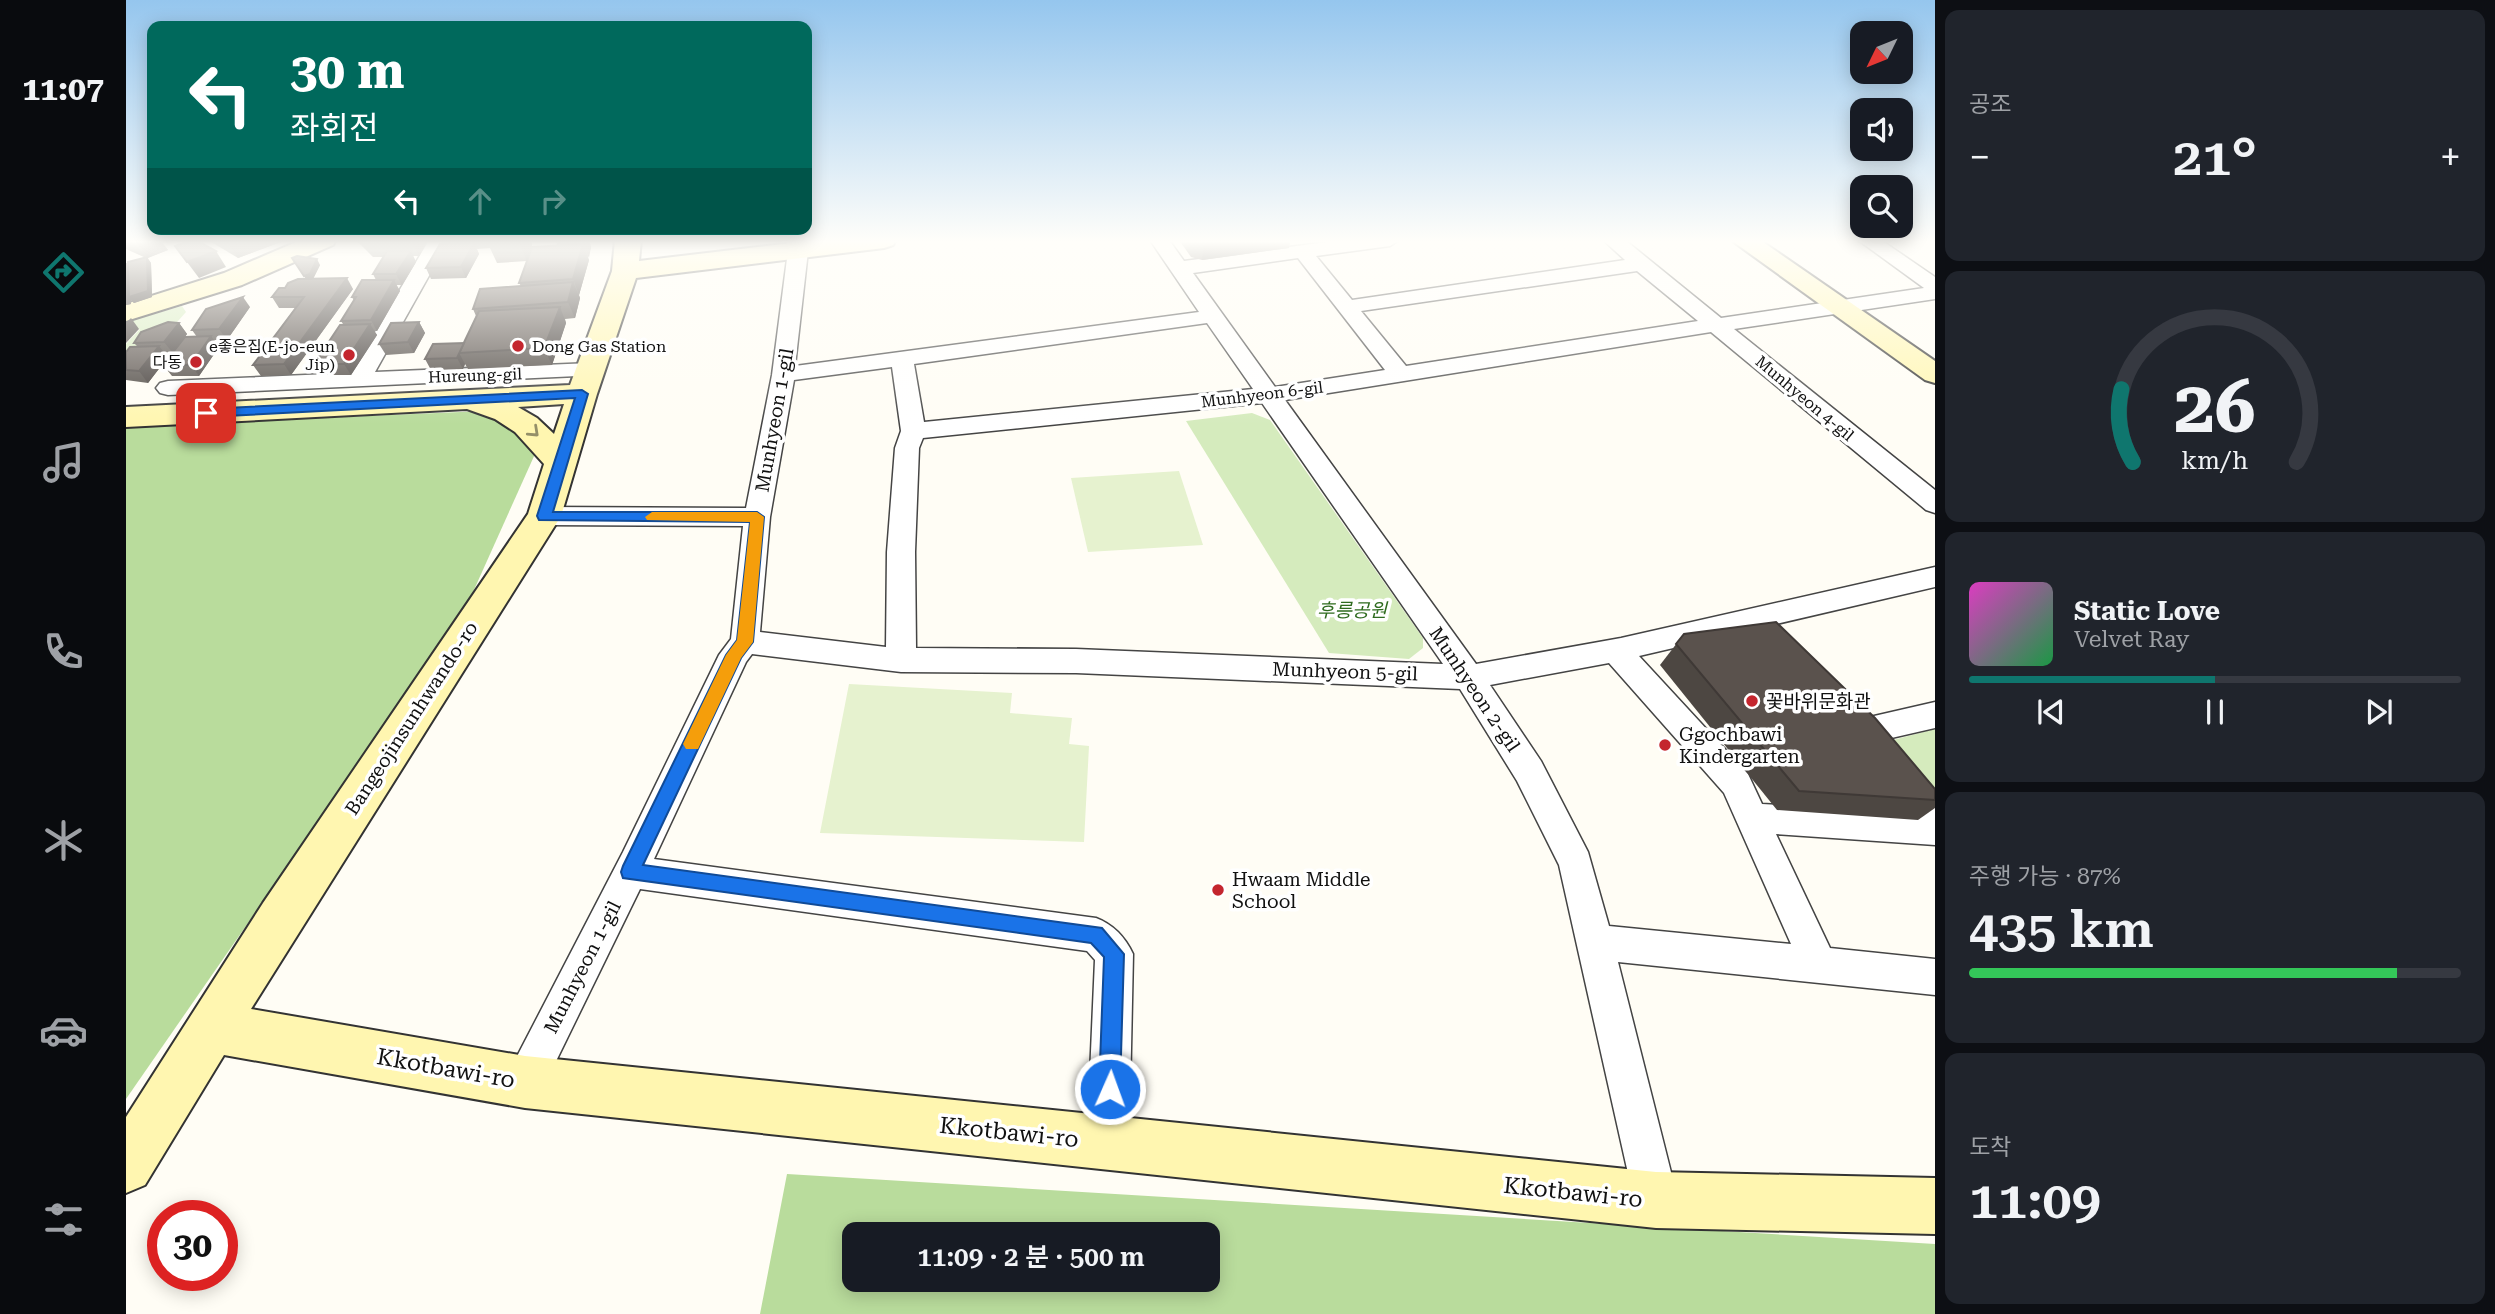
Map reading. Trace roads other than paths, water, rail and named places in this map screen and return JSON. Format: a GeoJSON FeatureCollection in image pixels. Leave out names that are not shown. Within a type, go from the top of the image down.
{"type":"FeatureCollection","features":[{"type":"Feature","properties":{"kind":"street"},"geometry":{"type":"LineString","coordinates":[[126,313],[163,301]]}},
{"type":"Feature","properties":{"kind":"street"},"geometry":{"type":"LineString","coordinates":[[359,380],[404,301]]}},
{"type":"Feature","properties":{"kind":"street","name":"Bangeojinsunhwando-ro"},"geometry":{"type":"LineString","coordinates":[[126,1166],[279,919],[544,516],[615,301]]}},
{"type":"Feature","properties":{"kind":"street","name":"Munhyeon 1-gil"},"geometry":{"type":"LineString","coordinates":[[525,1082],[734,655],[745,642],[757,517],[783,375],[791,301]]}},
{"type":"Feature","properties":{"kind":"street","name":"Munhyeon 2-gil"},"geometry":{"type":"LineString","coordinates":[[1204,301],[1469,677],[1529,771],[1576,863],[1656,1200]]}},
{"type":"Feature","properties":{"kind":"street"},"geometry":{"type":"LineString","coordinates":[[1342,301],[1400,374]]}},
{"type":"Feature","properties":{"kind":"street"},"geometry":{"type":"LineString","coordinates":[[1347,307],[1386,301]]}},
{"type":"Feature","properties":{"kind":"street","name":"Munhyeon 4-gil"},"geometry":{"type":"LineString","coordinates":[[1689,301],[1935,504]]}},
{"type":"Feature","properties":{"kind":"street"},"geometry":{"type":"LineString","coordinates":[[1830,301],[1935,374]]}},
{"type":"Feature","properties":{"kind":"street","name":"Munhyeon 6-gil"},"geometry":{"type":"LineString","coordinates":[[913,431],[1268,395],[1872,301]]}},
{"type":"Feature","properties":{"kind":"street"},"geometry":{"type":"LineString","coordinates":[[783,375],[1214,316]]}},
{"type":"Feature","properties":{"kind":"street"},"geometry":{"type":"LineString","coordinates":[[901,660],[901,552],[906,448],[913,431],[902,359]]}},
{"type":"Feature","properties":{"kind":"street","name":"Hureung-gil"},"geometry":{"type":"LineString","coordinates":[[168,388],[359,380],[587,382]]}},
{"type":"Feature","properties":{"kind":"street"},"geometry":{"type":"LineString","coordinates":[[425,403],[587,382]]}},
{"type":"Feature","properties":{"kind":"street"},"geometry":{"type":"LineString","coordinates":[[126,417],[425,403],[482,405],[518,417],[545,442],[561,464]]}},
{"type":"Feature","properties":{"kind":"street"},"geometry":{"type":"LineString","coordinates":[[544,516],[757,517]]}},
{"type":"Feature","properties":{"kind":"street","name":"Munhyeon 5-gil"},"geometry":{"type":"LineString","coordinates":[[745,642],[901,660],[1076,661],[1469,677],[1616,650],[1935,577]]}},
{"type":"Feature","properties":{"kind":"street"},"geometry":{"type":"LineString","coordinates":[[1740,622],[1770,650]]}},
{"type":"Feature","properties":{"kind":"street"},"geometry":{"type":"LineString","coordinates":[[1616,650],[1736,784],[1819,965]]}},
{"type":"Feature","properties":{"kind":"street"},"geometry":{"type":"LineString","coordinates":[[1935,715],[1866,741],[1935,830]]}},
{"type":"Feature","properties":{"kind":"street"},"geometry":{"type":"LineString","coordinates":[[1753,818],[1935,830]]}},
{"type":"Feature","properties":{"kind":"street"},"geometry":{"type":"LineString","coordinates":[[630,872],[1096,935],[1114,954],[1108,1143]]}},
{"type":"Feature","properties":{"kind":"street"},"geometry":{"type":"LineString","coordinates":[[1594,942],[1935,978]]}},
{"type":"Feature","properties":{"kind":"street","name":"Kkotbawi-ro"},"geometry":{"type":"LineString","coordinates":[[213,1027],[525,1082],[1656,1200],[1935,1206]]}},
{"type":"Feature","properties":{"kind":"place","name":"Dong Gas Station"},"geometry":{"type":"Point","coordinates":[518,346]}},
{"type":"Feature","properties":{"kind":"place","name":"e좋은집(E-jo-eun Jip)"},"geometry":{"type":"Point","coordinates":[349,355]}},
{"type":"Feature","properties":{"kind":"place","name":"다동"},"geometry":{"type":"Point","coordinates":[196,362]}},
{"type":"Feature","properties":{"kind":"place","name":"꽃바위문화관"},"geometry":{"type":"Point","coordinates":[1752,701]}},
{"type":"Feature","properties":{"kind":"place","name":"Ggochbawi Kindergarten"},"geometry":{"type":"Point","coordinates":[1665,745]}},
{"type":"Feature","properties":{"kind":"place","name":"Hwaam Middle School"},"geometry":{"type":"Point","coordinates":[1218,890]}},
{"type":"Feature","properties":{"kind":"park label","name":"후릉공원"},"geometry":{"type":"Point","coordinates":[1352,610]}}]}
